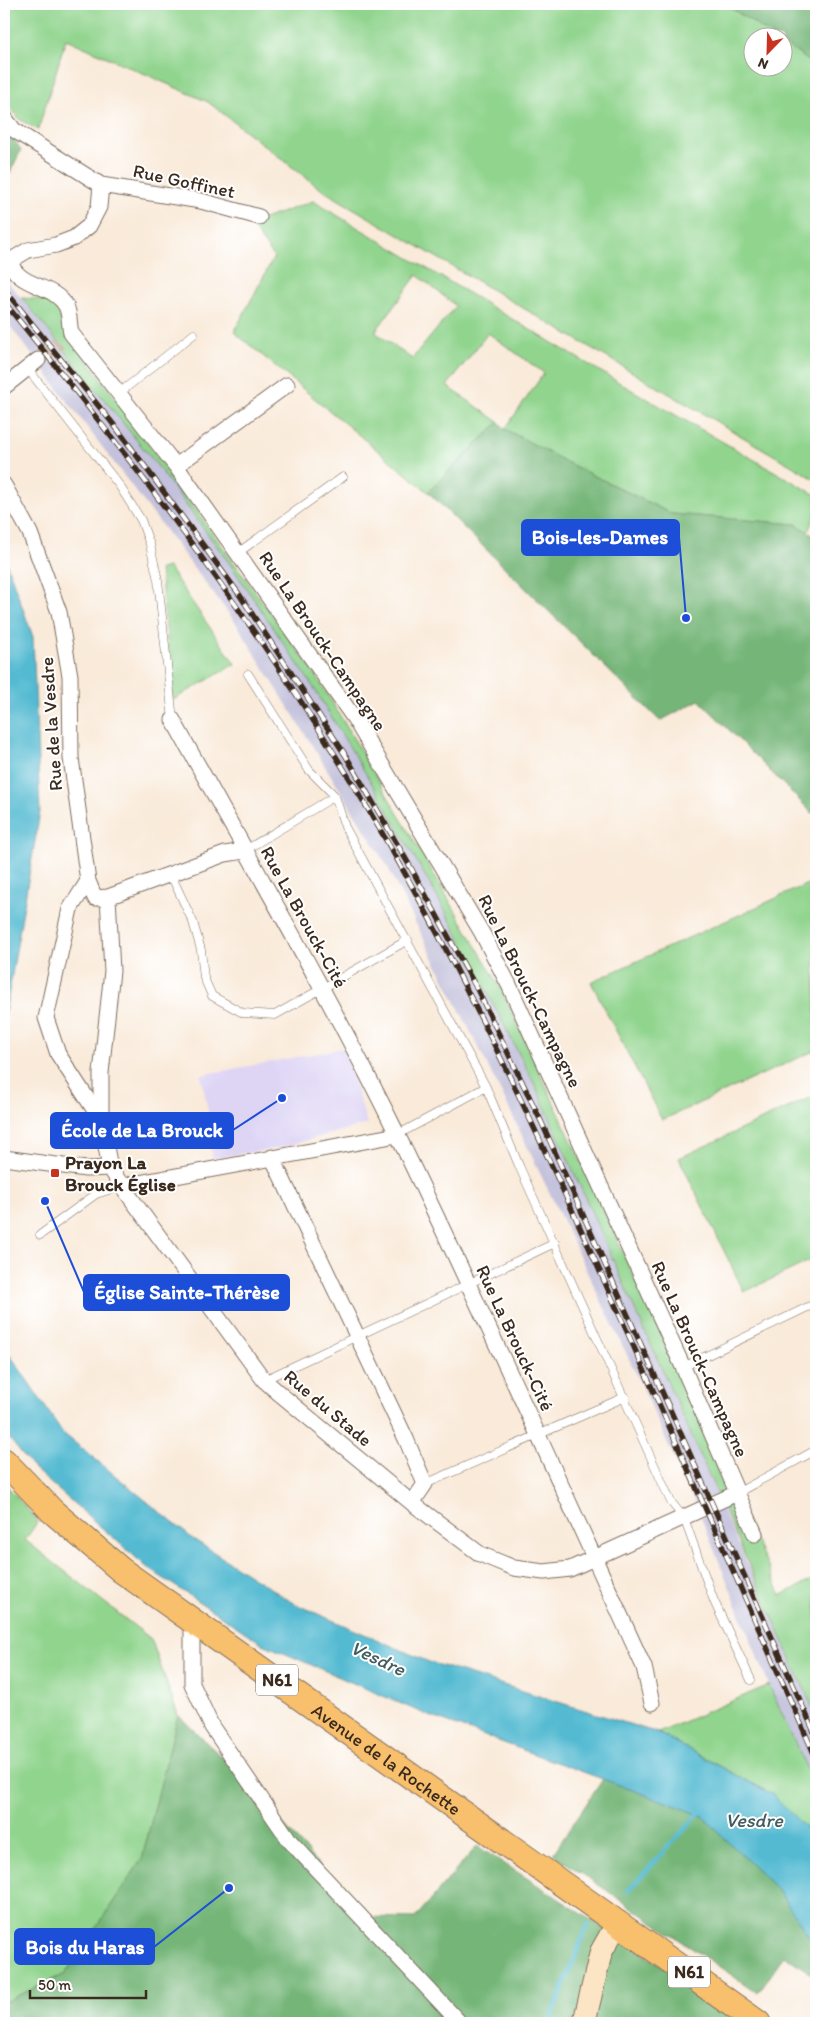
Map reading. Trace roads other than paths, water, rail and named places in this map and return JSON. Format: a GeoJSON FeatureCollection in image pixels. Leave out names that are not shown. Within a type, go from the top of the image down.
{"type":"FeatureCollection","features":[{"type":"Feature","properties":{"kind":"main road","name":"Avenue de la Rochette"},"geometry":{"type":"LineString","coordinates":[[4,1461],[52,1511],[121,1570],[758,2023]]}},
{"type":"Feature","properties":{"kind":"street","name":"Rue Goffinet"},"geometry":{"type":"LineString","coordinates":[[4,117],[14,130],[100,185],[201,201],[259,217]]}},
{"type":"Feature","properties":{"kind":"street"},"geometry":{"type":"LineString","coordinates":[[7,260],[28,250],[56,245],[74,238],[89,226],[99,207],[100,185]]}},
{"type":"Feature","properties":{"kind":"street","name":"Rue La Brouck-Campagne"},"geometry":{"type":"LineString","coordinates":[[7,260],[12,270],[23,279],[57,295],[67,307],[65,338],[118,394],[176,466],[239,552],[354,718],[482,933],[513,994],[683,1367],[755,1534]]}},
{"type":"Feature","properties":{"kind":"street"},"geometry":{"type":"LineString","coordinates":[[4,387],[32,364]]}},
{"type":"Feature","properties":{"kind":"street"},"geometry":{"type":"LineString","coordinates":[[176,466],[287,385]]}},
{"type":"Feature","properties":{"kind":"street","name":"Rue de la Vesdre"},"geometry":{"type":"LineString","coordinates":[[4,485],[30,533],[59,612],[70,676],[71,758],[88,881]]}},
{"type":"Feature","properties":{"kind":"street","name":"Rue La Brouck-Cité"},"geometry":{"type":"LineString","coordinates":[[172,720],[320,988],[397,1135],[469,1285],[644,1667],[652,1704]]}},
{"type":"Feature","properties":{"kind":"street"},"geometry":{"type":"LineString","coordinates":[[88,881],[94,898],[108,897],[225,854],[244,851]]}},
{"type":"Feature","properties":{"kind":"street"},"geometry":{"type":"LineString","coordinates":[[88,881],[70,909],[46,1018],[58,1054],[101,1120]]}},
{"type":"Feature","properties":{"kind":"street"},"geometry":{"type":"LineString","coordinates":[[4,1158],[86,1169],[110,1168],[101,1120],[101,1073],[112,971],[108,897]]}},
{"type":"Feature","properties":{"kind":"street"},"geometry":{"type":"LineString","coordinates":[[122,1186],[397,1135]]}},
{"type":"Feature","properties":{"kind":"street"},"geometry":{"type":"LineString","coordinates":[[272,1157],[425,1484],[412,1503]]}},
{"type":"Feature","properties":{"kind":"street","name":"Rue du Stade"},"geometry":{"type":"LineString","coordinates":[[110,1168],[264,1380],[412,1503],[480,1554],[514,1568],[544,1572],[570,1569],[594,1558]]}},
{"type":"Feature","properties":{"kind":"street"},"geometry":{"type":"LineString","coordinates":[[594,1558],[738,1493]]}},
{"type":"Feature","properties":{"kind":"street"},"geometry":{"type":"LineString","coordinates":[[192,1620],[192,1684],[212,1727],[290,1841],[460,2023]]}},
{"type":"Feature","properties":{"kind":"street"},"geometry":{"type":"LineString","coordinates":[[584,2023],[601,1952],[618,1922]]}},
{"type":"Feature","properties":{"kind":"lane"},"geometry":{"type":"LineString","coordinates":[[118,394],[194,334]]}},
{"type":"Feature","properties":{"kind":"lane"},"geometry":{"type":"LineString","coordinates":[[32,364],[119,485],[141,520],[150,545],[158,580],[172,720]]}},
{"type":"Feature","properties":{"kind":"lane"},"geometry":{"type":"LineString","coordinates":[[239,552],[343,477]]}},
{"type":"Feature","properties":{"kind":"lane"},"geometry":{"type":"LineString","coordinates":[[248,674],[310,770],[335,796],[345,827],[408,940],[486,1088],[520,1168],[671,1502],[684,1518],[714,1601],[750,1680]]}},
{"type":"Feature","properties":{"kind":"lane"},"geometry":{"type":"LineString","coordinates":[[244,851],[335,796]]}},
{"type":"Feature","properties":{"kind":"lane"},"geometry":{"type":"LineString","coordinates":[[171,874],[193,922],[201,950],[204,978],[212,996],[243,1013],[275,1015],[408,940]]}},
{"type":"Feature","properties":{"kind":"lane"},"geometry":{"type":"LineString","coordinates":[[397,1135],[486,1088]]}},
{"type":"Feature","properties":{"kind":"lane"},"geometry":{"type":"LineString","coordinates":[[40,1235],[96,1194],[122,1186]]}},
{"type":"Feature","properties":{"kind":"lane"},"geometry":{"type":"LineString","coordinates":[[264,1380],[356,1335],[469,1285],[555,1242]]}},
{"type":"Feature","properties":{"kind":"lane"},"geometry":{"type":"LineString","coordinates":[[683,1367],[816,1303]]}},
{"type":"Feature","properties":{"kind":"lane"},"geometry":{"type":"LineString","coordinates":[[425,1484],[625,1397]]}},
{"type":"Feature","properties":{"kind":"lane"},"geometry":{"type":"LineString","coordinates":[[738,1493],[816,1450]]}},
{"type":"Feature","properties":{"kind":"water"},"geometry":{"type":"Polygon","coordinates":[[[4,556],[33,637],[40,812],[4,1020],[4,556]]]}},
{"type":"Feature","properties":{"kind":"water","name":"Vesdre"},"geometry":{"type":"Polygon","coordinates":[[[4,1346],[63,1433],[193,1539],[295,1604],[429,1662],[658,1733],[772,1794],[816,1838],[816,1947],[777,1889],[701,1815],[427,1715],[263,1644],[148,1568],[32,1467],[4,1432],[4,1346]]]}},
{"type":"Feature","properties":{"kind":"waterway"},"geometry":{"type":"LineString","coordinates":[[628,1891],[701,1811]]}},
{"type":"Feature","properties":{"kind":"waterway"},"geometry":{"type":"LineString","coordinates":[[549,2023],[588,1924]]}},
{"type":"Feature","properties":{"kind":"tunnel"},"geometry":{"type":"LineString","coordinates":[[38,360],[59,342]]}},
{"type":"Feature","properties":{"kind":"railway"},"geometry":{"type":"LineString","coordinates":[[4,289],[118,430],[239,594],[346,756],[411,868],[477,989],[541,1121],[816,1736]]}},
{"type":"Feature","properties":{"kind":"railway"},"geometry":{"type":"LineString","coordinates":[[4,302],[102,425],[243,615],[330,747],[407,876],[441,939],[536,1132],[625,1327],[816,1758]]}},
{"type":"Feature","properties":{"kind":"place","name":"Bois-les-Dames"},"geometry":{"type":"Point","coordinates":[686,618]}},
{"type":"Feature","properties":{"kind":"place","name":"École de La Brouck"},"geometry":{"type":"Point","coordinates":[282,1098]}},
{"type":"Feature","properties":{"kind":"place","name":"Prayon La Brouck Église"},"geometry":{"type":"Point","coordinates":[55,1173]}},
{"type":"Feature","properties":{"kind":"place","name":"Église Sainte-Thérèse"},"geometry":{"type":"Point","coordinates":[45,1201]}},
{"type":"Feature","properties":{"kind":"place","name":"Bois du Haras"},"geometry":{"type":"Point","coordinates":[229,1888]}}]}
